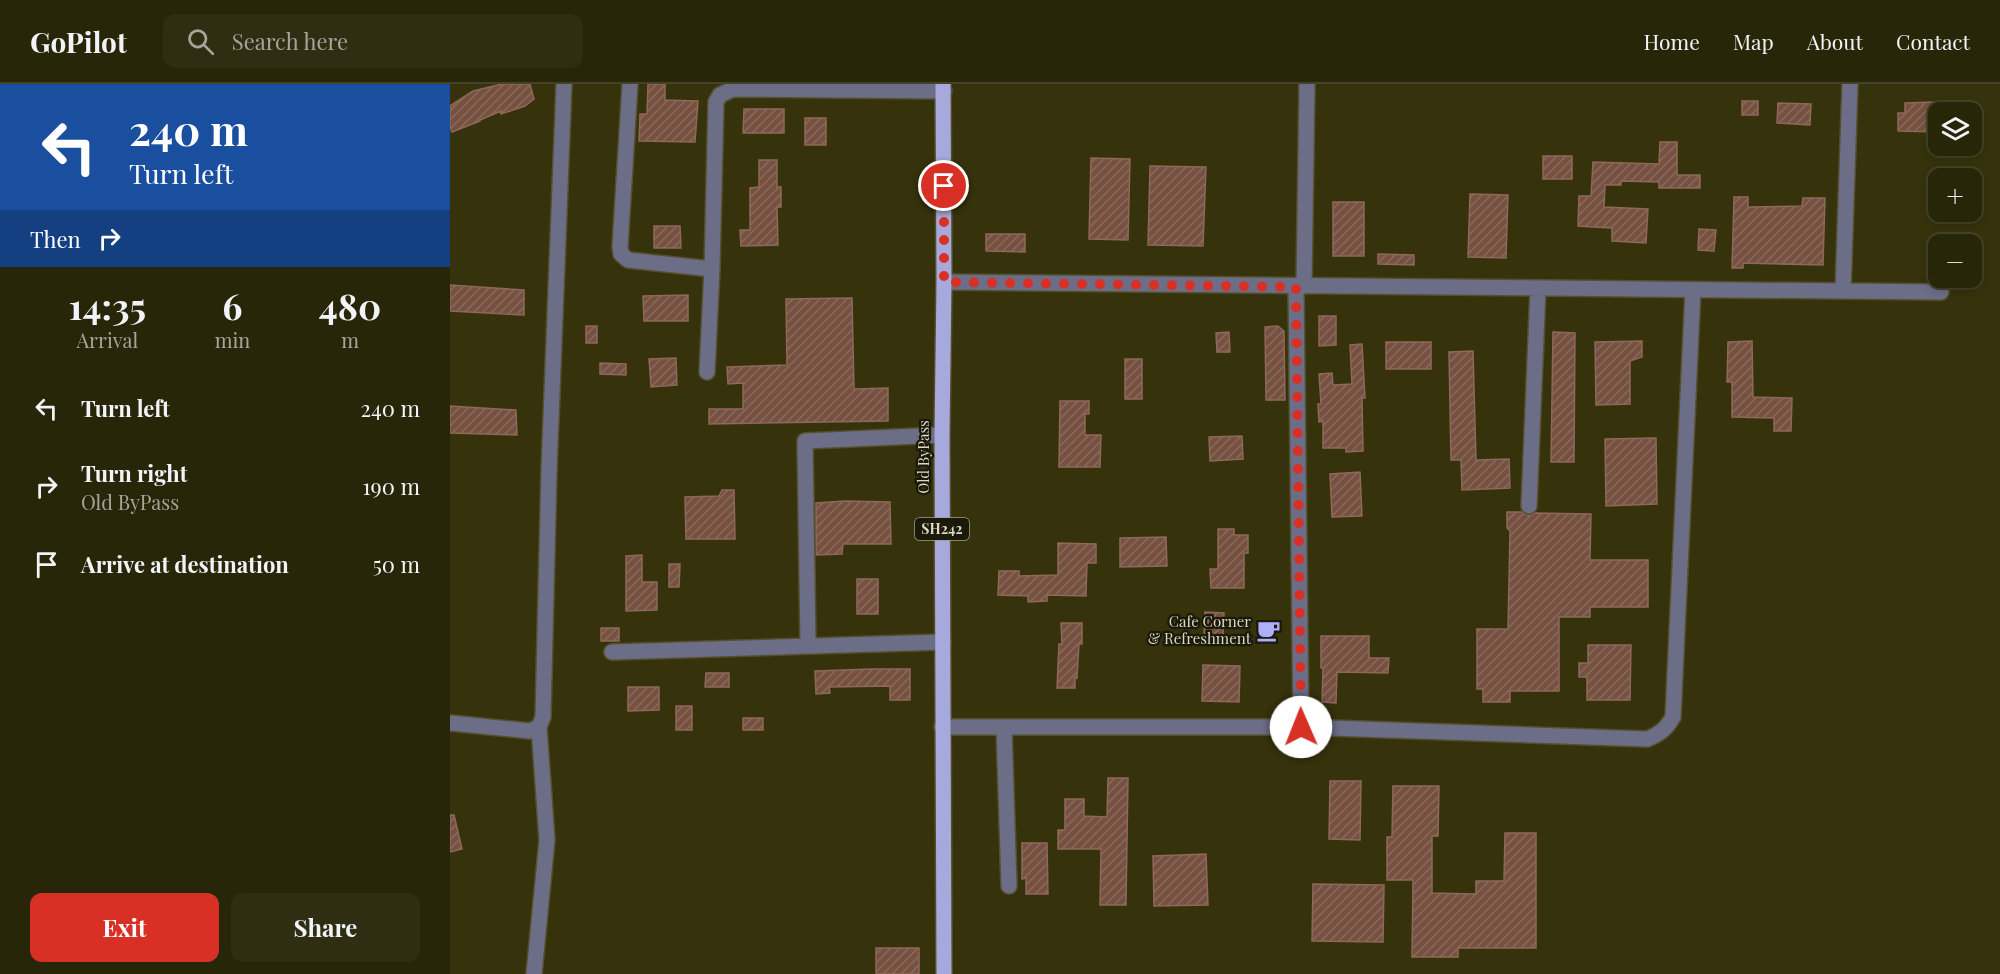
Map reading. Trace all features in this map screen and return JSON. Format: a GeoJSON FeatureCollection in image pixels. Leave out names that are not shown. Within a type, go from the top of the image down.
{"type":"FeatureCollection","features":[{"type":"Feature","properties":{"kind":"main road","name":"Old ByPass"},"geometry":{"type":"LineString","coordinates":[[944,87],[942,435],[944,974]]}},
{"type":"Feature","properties":{"kind":"street"},"geometry":{"type":"LineString","coordinates":[[534,974],[547,840],[539,728],[543,717],[549,470],[564,84]]}},
{"type":"Feature","properties":{"kind":"street"},"geometry":{"type":"LineString","coordinates":[[630,84],[621,254],[628,260],[712,269]]}},
{"type":"Feature","properties":{"kind":"street"},"geometry":{"type":"LineString","coordinates":[[1301,727],[1300,286],[1307,84]]}},
{"type":"Feature","properties":{"kind":"street"},"geometry":{"type":"LineString","coordinates":[[1844,291],[1850,84]]}},
{"type":"Feature","properties":{"kind":"street"},"geometry":{"type":"LineString","coordinates":[[707,372],[716,102],[720,95],[733,89],[944,87]]}},
{"type":"Feature","properties":{"kind":"street"},"geometry":{"type":"LineString","coordinates":[[944,282],[1941,292]]}},
{"type":"Feature","properties":{"kind":"street"},"geometry":{"type":"LineString","coordinates":[[1529,506],[1538,289]]}},
{"type":"Feature","properties":{"kind":"street"},"geometry":{"type":"LineString","coordinates":[[942,727],[1301,727],[1647,739],[1660,734],[1673,717],[1693,290]]}},
{"type":"Feature","properties":{"kind":"street"},"geometry":{"type":"LineString","coordinates":[[808,645],[805,441],[942,435]]}},
{"type":"Feature","properties":{"kind":"street"},"geometry":{"type":"LineString","coordinates":[[612,652],[943,642]]}},
{"type":"Feature","properties":{"kind":"street"},"geometry":{"type":"LineString","coordinates":[[450,723],[530,731],[539,728]]}},
{"type":"Feature","properties":{"kind":"street"},"geometry":{"type":"LineString","coordinates":[[1004,727],[1010,886]]}},
{"type":"Feature","properties":{"kind":"building"},"geometry":{"type":"Polygon","coordinates":[[[502,84],[530,84],[534,99],[525,106],[501,114],[501,111],[452,132],[450,106],[473,91],[502,84]]]}},
{"type":"Feature","properties":{"kind":"building"},"geometry":{"type":"Polygon","coordinates":[[[648,84],[665,84],[665,100],[698,101],[695,142],[639,141],[640,114],[647,114],[648,84]]]}},
{"type":"Feature","properties":{"kind":"building"},"geometry":{"type":"Polygon","coordinates":[[[1742,101],[1758,101],[1758,115],[1742,115],[1742,101]]]}},
{"type":"Feature","properties":{"kind":"building"},"geometry":{"type":"Polygon","coordinates":[[[1928,102],[1928,132],[1898,131],[1898,113],[1905,113],[1905,103],[1928,102]]]}},
{"type":"Feature","properties":{"kind":"building"},"geometry":{"type":"Polygon","coordinates":[[[1778,103],[1811,104],[1810,125],[1777,123],[1778,103]]]}},
{"type":"Feature","properties":{"kind":"building"},"geometry":{"type":"Polygon","coordinates":[[[744,109],[784,109],[784,133],[743,133],[744,109]]]}},
{"type":"Feature","properties":{"kind":"building"},"geometry":{"type":"Polygon","coordinates":[[[805,118],[826,118],[826,145],[805,145],[805,118]]]}},
{"type":"Feature","properties":{"kind":"building"},"geometry":{"type":"Polygon","coordinates":[[[1660,142],[1677,142],[1677,175],[1700,175],[1700,188],[1659,188],[1659,182],[1621,181],[1621,185],[1605,185],[1604,207],[1648,209],[1646,243],[1612,241],[1612,228],[1578,226],[1579,196],[1591,196],[1593,162],[1659,164],[1660,142]]]}},
{"type":"Feature","properties":{"kind":"building"},"geometry":{"type":"Polygon","coordinates":[[[1543,156],[1572,156],[1572,179],[1543,179],[1543,156]]]}},
{"type":"Feature","properties":{"kind":"building"},"geometry":{"type":"Polygon","coordinates":[[[1091,158],[1130,159],[1128,240],[1089,239],[1091,158]]]}},
{"type":"Feature","properties":{"kind":"building"},"geometry":{"type":"Polygon","coordinates":[[[759,160],[777,160],[777,187],[781,187],[781,207],[777,207],[778,245],[741,246],[740,230],[750,230],[750,188],[759,187],[759,160]]]}},
{"type":"Feature","properties":{"kind":"building"},"geometry":{"type":"Polygon","coordinates":[[[1150,166],[1206,167],[1203,246],[1148,245],[1150,166]]]}},
{"type":"Feature","properties":{"kind":"building"},"geometry":{"type":"Polygon","coordinates":[[[1470,194],[1508,195],[1506,258],[1468,257],[1470,194]]]}},
{"type":"Feature","properties":{"kind":"building"},"geometry":{"type":"Polygon","coordinates":[[[1734,197],[1748,197],[1748,207],[1802,206],[1803,198],[1825,198],[1823,265],[1743,263],[1743,268],[1732,268],[1734,197]]]}},
{"type":"Feature","properties":{"kind":"building"},"geometry":{"type":"Polygon","coordinates":[[[1333,202],[1364,202],[1364,256],[1333,256],[1333,202]]]}},
{"type":"Feature","properties":{"kind":"building"},"geometry":{"type":"Polygon","coordinates":[[[654,226],[680,226],[681,248],[654,248],[654,226]]]}},
{"type":"Feature","properties":{"kind":"building"},"geometry":{"type":"Polygon","coordinates":[[[1699,229],[1716,230],[1714,251],[1698,250],[1699,229]]]}},
{"type":"Feature","properties":{"kind":"building"},"geometry":{"type":"Polygon","coordinates":[[[986,234],[1025,234],[1025,252],[986,251],[986,234]]]}},
{"type":"Feature","properties":{"kind":"building"},"geometry":{"type":"Polygon","coordinates":[[[1378,254],[1414,255],[1414,265],[1378,264],[1378,254]]]}},
{"type":"Feature","properties":{"kind":"building"},"geometry":{"type":"Polygon","coordinates":[[[450,285],[524,290],[524,315],[450,311],[450,285]]]}},
{"type":"Feature","properties":{"kind":"building"},"geometry":{"type":"Polygon","coordinates":[[[688,295],[688,321],[644,321],[643,296],[688,295]]]}},
{"type":"Feature","properties":{"kind":"building"},"geometry":{"type":"Polygon","coordinates":[[[852,298],[854,389],[888,388],[888,421],[709,424],[709,409],[743,409],[743,383],[728,384],[727,367],[787,365],[786,299],[852,298]]]}},
{"type":"Feature","properties":{"kind":"building"},"geometry":{"type":"Polygon","coordinates":[[[1319,316],[1336,316],[1336,345],[1319,346],[1319,316]]]}},
{"type":"Feature","properties":{"kind":"building"},"geometry":{"type":"Polygon","coordinates":[[[586,326],[597,326],[597,343],[586,343],[586,326]]]}},
{"type":"Feature","properties":{"kind":"building"},"geometry":{"type":"Polygon","coordinates":[[[1278,326],[1284,331],[1285,400],[1266,400],[1265,327],[1278,326]]]}},
{"type":"Feature","properties":{"kind":"building"},"geometry":{"type":"Polygon","coordinates":[[[1229,332],[1230,352],[1217,352],[1216,333],[1229,332]]]}},
{"type":"Feature","properties":{"kind":"building"},"geometry":{"type":"Polygon","coordinates":[[[1553,332],[1575,333],[1574,462],[1551,462],[1553,332]]]}},
{"type":"Feature","properties":{"kind":"building"},"geometry":{"type":"Polygon","coordinates":[[[1642,341],[1642,357],[1630,361],[1630,404],[1596,405],[1595,342],[1642,341]]]}},
{"type":"Feature","properties":{"kind":"building"},"geometry":{"type":"Polygon","coordinates":[[[1752,341],[1753,397],[1792,398],[1791,431],[1774,431],[1774,418],[1732,417],[1732,382],[1727,382],[1728,342],[1752,341]]]}},
{"type":"Feature","properties":{"kind":"building"},"geometry":{"type":"Polygon","coordinates":[[[1386,342],[1431,342],[1431,369],[1386,369],[1386,342]]]}},
{"type":"Feature","properties":{"kind":"building"},"geometry":{"type":"Polygon","coordinates":[[[1362,344],[1365,398],[1362,398],[1363,451],[1346,452],[1346,448],[1323,448],[1323,421],[1319,422],[1318,404],[1321,404],[1319,374],[1332,373],[1333,385],[1352,384],[1350,345],[1362,344]]]}},
{"type":"Feature","properties":{"kind":"building"},"geometry":{"type":"Polygon","coordinates":[[[1473,351],[1476,460],[1509,459],[1510,488],[1462,490],[1461,460],[1451,460],[1449,352],[1473,351]]]}},
{"type":"Feature","properties":{"kind":"building"},"geometry":{"type":"Polygon","coordinates":[[[676,358],[677,385],[651,387],[649,359],[676,358]]]}},
{"type":"Feature","properties":{"kind":"building"},"geometry":{"type":"Polygon","coordinates":[[[1125,359],[1142,359],[1142,399],[1125,399],[1125,359]]]}},
{"type":"Feature","properties":{"kind":"building"},"geometry":{"type":"Polygon","coordinates":[[[600,363],[626,364],[626,375],[600,374],[600,363]]]}},
{"type":"Feature","properties":{"kind":"building"},"geometry":{"type":"Polygon","coordinates":[[[1060,401],[1089,401],[1089,414],[1085,414],[1085,435],[1101,435],[1100,467],[1059,467],[1060,401]]]}},
{"type":"Feature","properties":{"kind":"building"},"geometry":{"type":"Polygon","coordinates":[[[450,406],[516,410],[517,435],[450,433],[450,406]]]}},
{"type":"Feature","properties":{"kind":"building"},"geometry":{"type":"Polygon","coordinates":[[[1242,436],[1243,459],[1210,461],[1209,437],[1242,436]]]}},
{"type":"Feature","properties":{"kind":"building"},"geometry":{"type":"Polygon","coordinates":[[[1656,438],[1657,504],[1606,506],[1605,439],[1656,438]]]}},
{"type":"Feature","properties":{"kind":"building"},"geometry":{"type":"Polygon","coordinates":[[[1360,472],[1362,516],[1332,517],[1330,474],[1360,472]]]}},
{"type":"Feature","properties":{"kind":"building"},"geometry":{"type":"Polygon","coordinates":[[[722,490],[734,490],[735,539],[686,539],[685,497],[719,496],[722,490]]]}},
{"type":"Feature","properties":{"kind":"building"},"geometry":{"type":"Polygon","coordinates":[[[890,502],[891,544],[843,544],[842,554],[816,555],[816,503],[890,502]]]}},
{"type":"Feature","properties":{"kind":"building"},"geometry":{"type":"Polygon","coordinates":[[[1507,512],[1522,512],[1529,516],[1535,513],[1591,514],[1590,560],[1648,560],[1648,607],[1590,607],[1590,617],[1559,617],[1559,691],[1510,691],[1510,702],[1483,702],[1483,689],[1477,689],[1477,629],[1508,629],[1510,531],[1507,528],[1507,512]]]}},
{"type":"Feature","properties":{"kind":"building"},"geometry":{"type":"Polygon","coordinates":[[[1218,529],[1234,529],[1234,535],[1248,535],[1248,553],[1244,553],[1244,588],[1211,588],[1210,569],[1218,569],[1218,529]]]}},
{"type":"Feature","properties":{"kind":"building"},"geometry":{"type":"Polygon","coordinates":[[[1166,537],[1167,566],[1120,567],[1120,538],[1166,537]]]}},
{"type":"Feature","properties":{"kind":"building"},"geometry":{"type":"Polygon","coordinates":[[[1058,543],[1096,544],[1096,563],[1087,563],[1086,596],[1047,595],[1047,601],[1028,602],[1028,596],[998,595],[999,571],[1019,571],[1019,576],[1058,575],[1058,543]]]}},
{"type":"Feature","properties":{"kind":"building"},"geometry":{"type":"Polygon","coordinates":[[[642,555],[642,582],[657,582],[657,610],[626,611],[626,556],[642,555]]]}},
{"type":"Feature","properties":{"kind":"building"},"geometry":{"type":"Polygon","coordinates":[[[669,564],[680,564],[679,587],[669,587],[669,564]]]}},
{"type":"Feature","properties":{"kind":"building"},"geometry":{"type":"Polygon","coordinates":[[[857,579],[878,579],[878,614],[857,614],[857,579]]]}},
{"type":"Feature","properties":{"kind":"building"},"geometry":{"type":"Polygon","coordinates":[[[1205,612],[1224,613],[1223,636],[1204,636],[1205,612]]]}},
{"type":"Feature","properties":{"kind":"building"},"geometry":{"type":"Polygon","coordinates":[[[1061,623],[1082,623],[1082,644],[1079,644],[1075,688],[1057,688],[1059,644],[1062,644],[1061,623]]]}},
{"type":"Feature","properties":{"kind":"building"},"geometry":{"type":"Polygon","coordinates":[[[601,628],[619,628],[619,641],[601,641],[601,628]]]}},
{"type":"Feature","properties":{"kind":"building"},"geometry":{"type":"Polygon","coordinates":[[[1321,636],[1369,636],[1369,658],[1389,658],[1388,673],[1337,672],[1336,703],[1322,702],[1321,636]]]}},
{"type":"Feature","properties":{"kind":"building"},"geometry":{"type":"Polygon","coordinates":[[[1588,645],[1631,645],[1630,700],[1587,700],[1587,677],[1579,677],[1579,663],[1588,663],[1588,645]]]}},
{"type":"Feature","properties":{"kind":"building"},"geometry":{"type":"Polygon","coordinates":[[[1203,665],[1240,666],[1239,702],[1202,701],[1203,665]]]}},
{"type":"Feature","properties":{"kind":"building"},"geometry":{"type":"Polygon","coordinates":[[[910,669],[910,700],[890,700],[890,686],[829,687],[830,693],[816,694],[815,671],[910,669]]]}},
{"type":"Feature","properties":{"kind":"building"},"geometry":{"type":"Polygon","coordinates":[[[706,673],[729,673],[729,687],[705,687],[706,673]]]}},
{"type":"Feature","properties":{"kind":"building"},"geometry":{"type":"Polygon","coordinates":[[[628,687],[659,687],[659,710],[628,711],[628,687]]]}},
{"type":"Feature","properties":{"kind":"building"},"geometry":{"type":"Polygon","coordinates":[[[676,706],[692,706],[692,730],[676,730],[676,706]]]}},
{"type":"Feature","properties":{"kind":"building"},"geometry":{"type":"Polygon","coordinates":[[[743,718],[763,718],[763,730],[743,730],[743,718]]]}},
{"type":"Feature","properties":{"kind":"building"},"geometry":{"type":"Polygon","coordinates":[[[1108,778],[1128,778],[1126,905],[1100,905],[1101,849],[1058,849],[1058,830],[1065,830],[1065,799],[1084,799],[1084,816],[1107,817],[1108,778]]]}},
{"type":"Feature","properties":{"kind":"building"},"geometry":{"type":"Polygon","coordinates":[[[1330,781],[1361,781],[1360,840],[1329,839],[1330,781]]]}},
{"type":"Feature","properties":{"kind":"building"},"geometry":{"type":"Polygon","coordinates":[[[1393,786],[1439,786],[1438,836],[1432,836],[1432,893],[1476,894],[1476,881],[1504,881],[1505,833],[1536,833],[1536,948],[1458,948],[1458,957],[1412,957],[1413,880],[1387,880],[1387,837],[1392,837],[1393,786]]]}},
{"type":"Feature","properties":{"kind":"building"},"geometry":{"type":"Polygon","coordinates":[[[450,815],[454,815],[462,849],[450,852],[450,815]]]}},
{"type":"Feature","properties":{"kind":"building"},"geometry":{"type":"Polygon","coordinates":[[[1022,843],[1047,843],[1048,894],[1026,894],[1026,878],[1022,879],[1022,843]]]}},
{"type":"Feature","properties":{"kind":"building"},"geometry":{"type":"Polygon","coordinates":[[[1206,854],[1208,905],[1154,906],[1153,856],[1206,854]]]}},
{"type":"Feature","properties":{"kind":"building"},"geometry":{"type":"Polygon","coordinates":[[[1313,884],[1384,885],[1383,942],[1312,941],[1313,884]]]}},
{"type":"Feature","properties":{"kind":"building"},"geometry":{"type":"Polygon","coordinates":[[[876,948],[919,948],[919,974],[876,974],[876,948]]]}},
{"type":"Feature","properties":{"kind":"place","name":"Cafe Corner & Refreshment"},"geometry":{"type":"Point","coordinates":[1269,631]}},
{"type":"Feature","properties":{"kind":"route"},"geometry":{"type":"LineString","coordinates":[[944,186],[944,282],[1296,287],[1301,727]]}}]}
